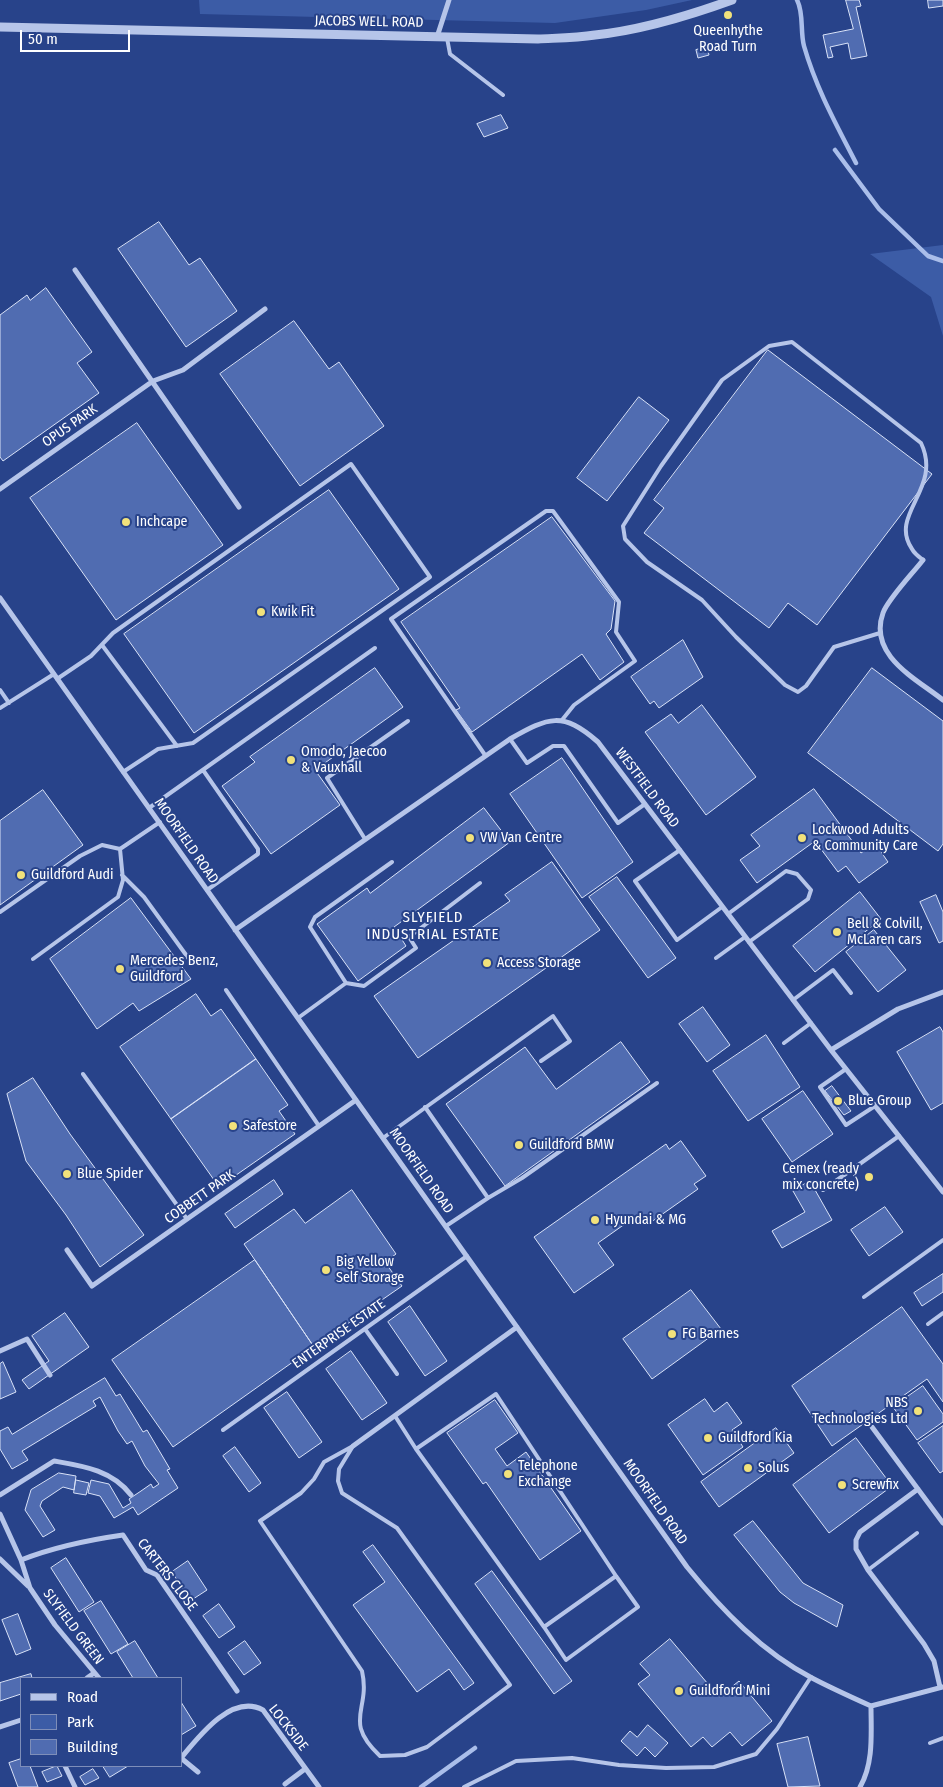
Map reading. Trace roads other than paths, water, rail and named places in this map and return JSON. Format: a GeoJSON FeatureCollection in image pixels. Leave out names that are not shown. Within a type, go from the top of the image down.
{"type":"FeatureCollection","features":[{"type":"Feature","properties":{"kind":"street"},"geometry":{"type":"LineString","coordinates":[[437,38],[449,0]]}},
{"type":"Feature","properties":{"kind":"street","name":"JACOBS WELL ROAD"},"geometry":{"type":"LineString","coordinates":[[0,27],[538,39],[596,35],[670,21],[732,0]]}},
{"type":"Feature","properties":{"kind":"street"},"geometry":{"type":"LineString","coordinates":[[74,270],[239,507]]}},
{"type":"Feature","properties":{"kind":"street","name":"OPUS PARK"},"geometry":{"type":"LineString","coordinates":[[0,489],[153,381],[183,370],[265,309]]}},
{"type":"Feature","properties":{"kind":"street"},"geometry":{"type":"LineString","coordinates":[[923,560],[883,612],[880,633],[881,644],[891,659],[943,700]]}},
{"type":"Feature","properties":{"kind":"street","name":"MOORFIELD ROAD"},"geometry":{"type":"LineString","coordinates":[[0,598],[708,1594],[759,1642],[811,1677],[871,1706]]}},
{"type":"Feature","properties":{"kind":"street"},"geometry":{"type":"LineString","coordinates":[[235,930],[485,755],[539,723],[562,720]]}},
{"type":"Feature","properties":{"kind":"street","name":"WESTFIELD ROAD"},"geometry":{"type":"LineString","coordinates":[[562,720],[580,726],[598,742],[810,1023],[943,1192]]}},
{"type":"Feature","properties":{"kind":"street"},"geometry":{"type":"LineString","coordinates":[[831,1050],[898,1008],[943,992]]}},
{"type":"Feature","properties":{"kind":"street","name":"COBBETT PARK"},"geometry":{"type":"LineString","coordinates":[[67,1250],[92,1286],[356,1100]]}},
{"type":"Feature","properties":{"kind":"street"},"geometry":{"type":"LineString","coordinates":[[353,1446],[517,1327]]}},
{"type":"Feature","properties":{"kind":"street"},"geometry":{"type":"LineString","coordinates":[[0,1350],[26,1339],[50,1375]]}},
{"type":"Feature","properties":{"kind":"street"},"geometry":{"type":"LineString","coordinates":[[872,1428],[943,1523]]}},
{"type":"Feature","properties":{"kind":"street"},"geometry":{"type":"LineString","coordinates":[[0,1495],[54,1461],[98,1470],[114,1478],[132,1495]]}},
{"type":"Feature","properties":{"kind":"street"},"geometry":{"type":"LineString","coordinates":[[860,1787],[866,1777],[870,1746],[871,1706],[941,1687],[934,1661],[924,1644],[868,1570],[856,1549],[856,1540],[860,1532],[918,1489]]}},
{"type":"Feature","properties":{"kind":"street","name":"SLYFIELD GREEN"},"geometry":{"type":"LineString","coordinates":[[0,1514],[21,1560],[30,1588]]}},
{"type":"Feature","properties":{"kind":"street","name":"CARTERS CLOSE"},"geometry":{"type":"LineString","coordinates":[[21,1560],[45,1551],[97,1538],[123,1535],[146,1570],[157,1575],[237,1691]]}},
{"type":"Feature","properties":{"kind":"street","name":"SLYFIELD GREEN"},"geometry":{"type":"LineString","coordinates":[[0,1559],[30,1588],[55,1625],[98,1677]]}},
{"type":"Feature","properties":{"kind":"street"},"geometry":{"type":"LineString","coordinates":[[88,1677],[94,1672]]}},
{"type":"Feature","properties":{"kind":"street","name":"LOCKSIDE"},"geometry":{"type":"LineString","coordinates":[[182,1757],[204,1730],[219,1719],[239,1706],[253,1705],[262,1710],[319,1787]]}},
{"type":"Feature","properties":{"kind":"street"},"geometry":{"type":"LineString","coordinates":[[0,1727],[20,1720]]}},
{"type":"Feature","properties":{"kind":"street"},"geometry":{"type":"LineString","coordinates":[[182,1759],[198,1772]]}},
{"type":"Feature","properties":{"kind":"street"},"geometry":{"type":"LineString","coordinates":[[65,1767],[74,1787]]}},
{"type":"Feature","properties":{"kind":"street","name":"LOCKSIDE"},"geometry":{"type":"LineString","coordinates":[[285,1784],[306,1769]]}},
{"type":"Feature","properties":{"kind":"lane"},"geometry":{"type":"LineString","coordinates":[[447,38],[450,54],[503,95]]}},
{"type":"Feature","properties":{"kind":"lane"},"geometry":{"type":"LineString","coordinates":[[880,633],[834,648],[806,686],[798,692],[785,685],[736,637],[702,600],[647,562],[625,539],[623,526],[661,466],[722,380],[769,346],[792,342],[921,444],[931,458]]}},
{"type":"Feature","properties":{"kind":"lane"},"geometry":{"type":"LineString","coordinates":[[0,708],[91,656],[113,633],[351,464],[430,577],[193,743],[158,749],[123,772]]}},
{"type":"Feature","properties":{"kind":"lane"},"geometry":{"type":"LineString","coordinates":[[920,504],[911,520],[908,539],[911,549],[923,560]]}},
{"type":"Feature","properties":{"kind":"lane"},"geometry":{"type":"LineString","coordinates":[[485,755],[391,619],[546,511],[553,511],[619,602],[616,632],[635,661],[574,705],[562,720]]}},
{"type":"Feature","properties":{"kind":"lane"},"geometry":{"type":"LineString","coordinates":[[102,644],[176,746]]}},
{"type":"Feature","properties":{"kind":"lane"},"geometry":{"type":"LineString","coordinates":[[149,808],[375,648]]}},
{"type":"Feature","properties":{"kind":"lane"},"geometry":{"type":"LineString","coordinates":[[0,690],[9,703]]}},
{"type":"Feature","properties":{"kind":"lane"},"geometry":{"type":"LineString","coordinates":[[365,839],[327,778],[408,721]]}},
{"type":"Feature","properties":{"kind":"lane"},"geometry":{"type":"LineString","coordinates":[[510,739],[527,762],[553,746],[564,746],[618,823],[645,804]]}},
{"type":"Feature","properties":{"kind":"lane"},"geometry":{"type":"LineString","coordinates":[[203,770],[258,849],[258,854],[207,890]]}},
{"type":"Feature","properties":{"kind":"lane"},"geometry":{"type":"LineString","coordinates":[[0,912],[80,856],[102,845],[120,849],[160,822]]}},
{"type":"Feature","properties":{"kind":"lane"},"geometry":{"type":"LineString","coordinates":[[33,959],[118,897],[122,874],[120,849]]}},
{"type":"Feature","properties":{"kind":"lane"},"geometry":{"type":"LineString","coordinates":[[680,850],[635,881],[677,940],[722,906]]}},
{"type":"Feature","properties":{"kind":"lane"},"geometry":{"type":"LineString","coordinates":[[346,984],[310,927],[315,917],[392,862]]}},
{"type":"Feature","properties":{"kind":"lane"},"geometry":{"type":"LineString","coordinates":[[728,914],[786,871],[797,874],[811,890],[808,899],[750,942]]}},
{"type":"Feature","properties":{"kind":"lane"},"geometry":{"type":"LineString","coordinates":[[122,874],[144,897],[189,959]]}},
{"type":"Feature","properties":{"kind":"lane"},"geometry":{"type":"LineString","coordinates":[[298,1018],[346,984],[364,986],[416,948],[409,937],[480,883]]}},
{"type":"Feature","properties":{"kind":"lane"},"geometry":{"type":"LineString","coordinates":[[716,958],[745,937]]}},
{"type":"Feature","properties":{"kind":"lane"},"geometry":{"type":"LineString","coordinates":[[793,1000],[834,970],[851,993]]}},
{"type":"Feature","properties":{"kind":"lane"},"geometry":{"type":"LineString","coordinates":[[226,990],[319,1126]]}},
{"type":"Feature","properties":{"kind":"lane"},"geometry":{"type":"LineString","coordinates":[[383,1138],[553,1016],[570,1041],[541,1061]]}},
{"type":"Feature","properties":{"kind":"lane"},"geometry":{"type":"LineString","coordinates":[[784,1043],[810,1023]]}},
{"type":"Feature","properties":{"kind":"lane"},"geometry":{"type":"LineString","coordinates":[[846,1069],[820,1087],[846,1125],[875,1106]]}},
{"type":"Feature","properties":{"kind":"lane"},"geometry":{"type":"LineString","coordinates":[[82,1074],[188,1219]]}},
{"type":"Feature","properties":{"kind":"lane"},"geometry":{"type":"LineString","coordinates":[[446,1226],[522,1178],[657,1083]]}},
{"type":"Feature","properties":{"kind":"lane"},"geometry":{"type":"LineString","coordinates":[[425,1108],[488,1198]]}},
{"type":"Feature","properties":{"kind":"lane"},"geometry":{"type":"LineString","coordinates":[[823,1190],[899,1136]]}},
{"type":"Feature","properties":{"kind":"lane"},"geometry":{"type":"LineString","coordinates":[[864,1297],[943,1240]]}},
{"type":"Feature","properties":{"kind":"lane","name":"ENTERPRISE ESTATE"},"geometry":{"type":"LineString","coordinates":[[223,1430],[467,1256]]}},
{"type":"Feature","properties":{"kind":"lane"},"geometry":{"type":"LineString","coordinates":[[928,1324],[943,1314]]}},
{"type":"Feature","properties":{"kind":"lane"},"geometry":{"type":"LineString","coordinates":[[365,1329],[397,1374]]}},
{"type":"Feature","properties":{"kind":"lane"},"geometry":{"type":"LineString","coordinates":[[395,1416],[416,1449],[566,1660],[638,1607],[496,1394],[416,1449]]}},
{"type":"Feature","properties":{"kind":"lane"},"geometry":{"type":"LineString","coordinates":[[353,1446],[339,1469],[338,1481],[342,1493],[397,1528],[510,1685],[427,1747],[405,1755],[380,1756],[368,1744],[359,1727],[365,1684],[362,1671],[260,1521],[301,1493],[314,1479],[324,1462],[353,1446]]}},
{"type":"Feature","properties":{"kind":"lane"},"geometry":{"type":"LineString","coordinates":[[868,1570],[917,1533]]}},
{"type":"Feature","properties":{"kind":"lane"},"geometry":{"type":"LineString","coordinates":[[544,1627],[616,1576]]}},
{"type":"Feature","properties":{"kind":"lane"},"geometry":{"type":"LineString","coordinates":[[464,1787],[516,1761],[572,1758],[619,1765],[666,1768],[714,1766],[756,1754],[777,1729],[811,1677]]}},
{"type":"Feature","properties":{"kind":"lane"},"geometry":{"type":"LineString","coordinates":[[930,1743],[943,1738]]}},
{"type":"Feature","properties":{"kind":"waterway"},"geometry":{"type":"LineString","coordinates":[[797,0],[804,46],[814,77],[856,163]]}},
{"type":"Feature","properties":{"kind":"waterway"},"geometry":{"type":"LineString","coordinates":[[835,150],[879,209],[928,256],[943,261]]}},
{"type":"Feature","properties":{"kind":"waterway"},"geometry":{"type":"LineString","coordinates":[[421,1787],[475,1748]]}},
{"type":"Feature","properties":{"kind":"place","name":"Queenhythe Road Turn"},"geometry":{"type":"Point","coordinates":[728,15]}},
{"type":"Feature","properties":{"kind":"place","name":"Inchcape"},"geometry":{"type":"Point","coordinates":[126,522]}},
{"type":"Feature","properties":{"kind":"place","name":"Kwik Fit"},"geometry":{"type":"Point","coordinates":[261,612]}},
{"type":"Feature","properties":{"kind":"place","name":"Omodo, Jaecoo & Vauxhall"},"geometry":{"type":"Point","coordinates":[291,760]}},
{"type":"Feature","properties":{"kind":"place","name":"VW Van Centre"},"geometry":{"type":"Point","coordinates":[470,838]}},
{"type":"Feature","properties":{"kind":"place","name":"Lockwood Adults & Community Care"},"geometry":{"type":"Point","coordinates":[802,838]}},
{"type":"Feature","properties":{"kind":"place","name":"Guildford Audi"},"geometry":{"type":"Point","coordinates":[21,875]}},
{"type":"Feature","properties":{"kind":"place","name":"Bell & Colvill, McLaren cars"},"geometry":{"type":"Point","coordinates":[837,932]}},
{"type":"Feature","properties":{"kind":"place","name":"Access Storage"},"geometry":{"type":"Point","coordinates":[487,963]}},
{"type":"Feature","properties":{"kind":"place","name":"Mercedes Benz, Guildford"},"geometry":{"type":"Point","coordinates":[120,969]}},
{"type":"Feature","properties":{"kind":"place","name":"Blue Group"},"geometry":{"type":"Point","coordinates":[838,1101]}},
{"type":"Feature","properties":{"kind":"place","name":"Safestore"},"geometry":{"type":"Point","coordinates":[233,1126]}},
{"type":"Feature","properties":{"kind":"place","name":"Guildford BMW"},"geometry":{"type":"Point","coordinates":[519,1145]}},
{"type":"Feature","properties":{"kind":"place","name":"Blue Spider"},"geometry":{"type":"Point","coordinates":[67,1174]}},
{"type":"Feature","properties":{"kind":"place","name":"Cemex (ready mix concrete)"},"geometry":{"type":"Point","coordinates":[869,1177]}},
{"type":"Feature","properties":{"kind":"place","name":"Hyundai & MG"},"geometry":{"type":"Point","coordinates":[595,1220]}},
{"type":"Feature","properties":{"kind":"place","name":"Big Yellow Self Storage"},"geometry":{"type":"Point","coordinates":[326,1270]}},
{"type":"Feature","properties":{"kind":"place","name":"FG Barnes"},"geometry":{"type":"Point","coordinates":[672,1334]}},
{"type":"Feature","properties":{"kind":"place","name":"NBS Technologies Ltd"},"geometry":{"type":"Point","coordinates":[918,1411]}},
{"type":"Feature","properties":{"kind":"place","name":"Guildford Kia"},"geometry":{"type":"Point","coordinates":[708,1438]}},
{"type":"Feature","properties":{"kind":"place","name":"Solus"},"geometry":{"type":"Point","coordinates":[748,1468]}},
{"type":"Feature","properties":{"kind":"place","name":"Telephone Exchange"},"geometry":{"type":"Point","coordinates":[508,1474]}},
{"type":"Feature","properties":{"kind":"place","name":"Screwfix"},"geometry":{"type":"Point","coordinates":[842,1485]}},
{"type":"Feature","properties":{"kind":"place","name":"Guildford Mini"},"geometry":{"type":"Point","coordinates":[679,1691]}},
{"type":"Feature","properties":{"kind":"district","name":"SLYFIELD INDUSTRIAL ESTATE"},"geometry":{"type":"Point","coordinates":[433,926]}}]}
